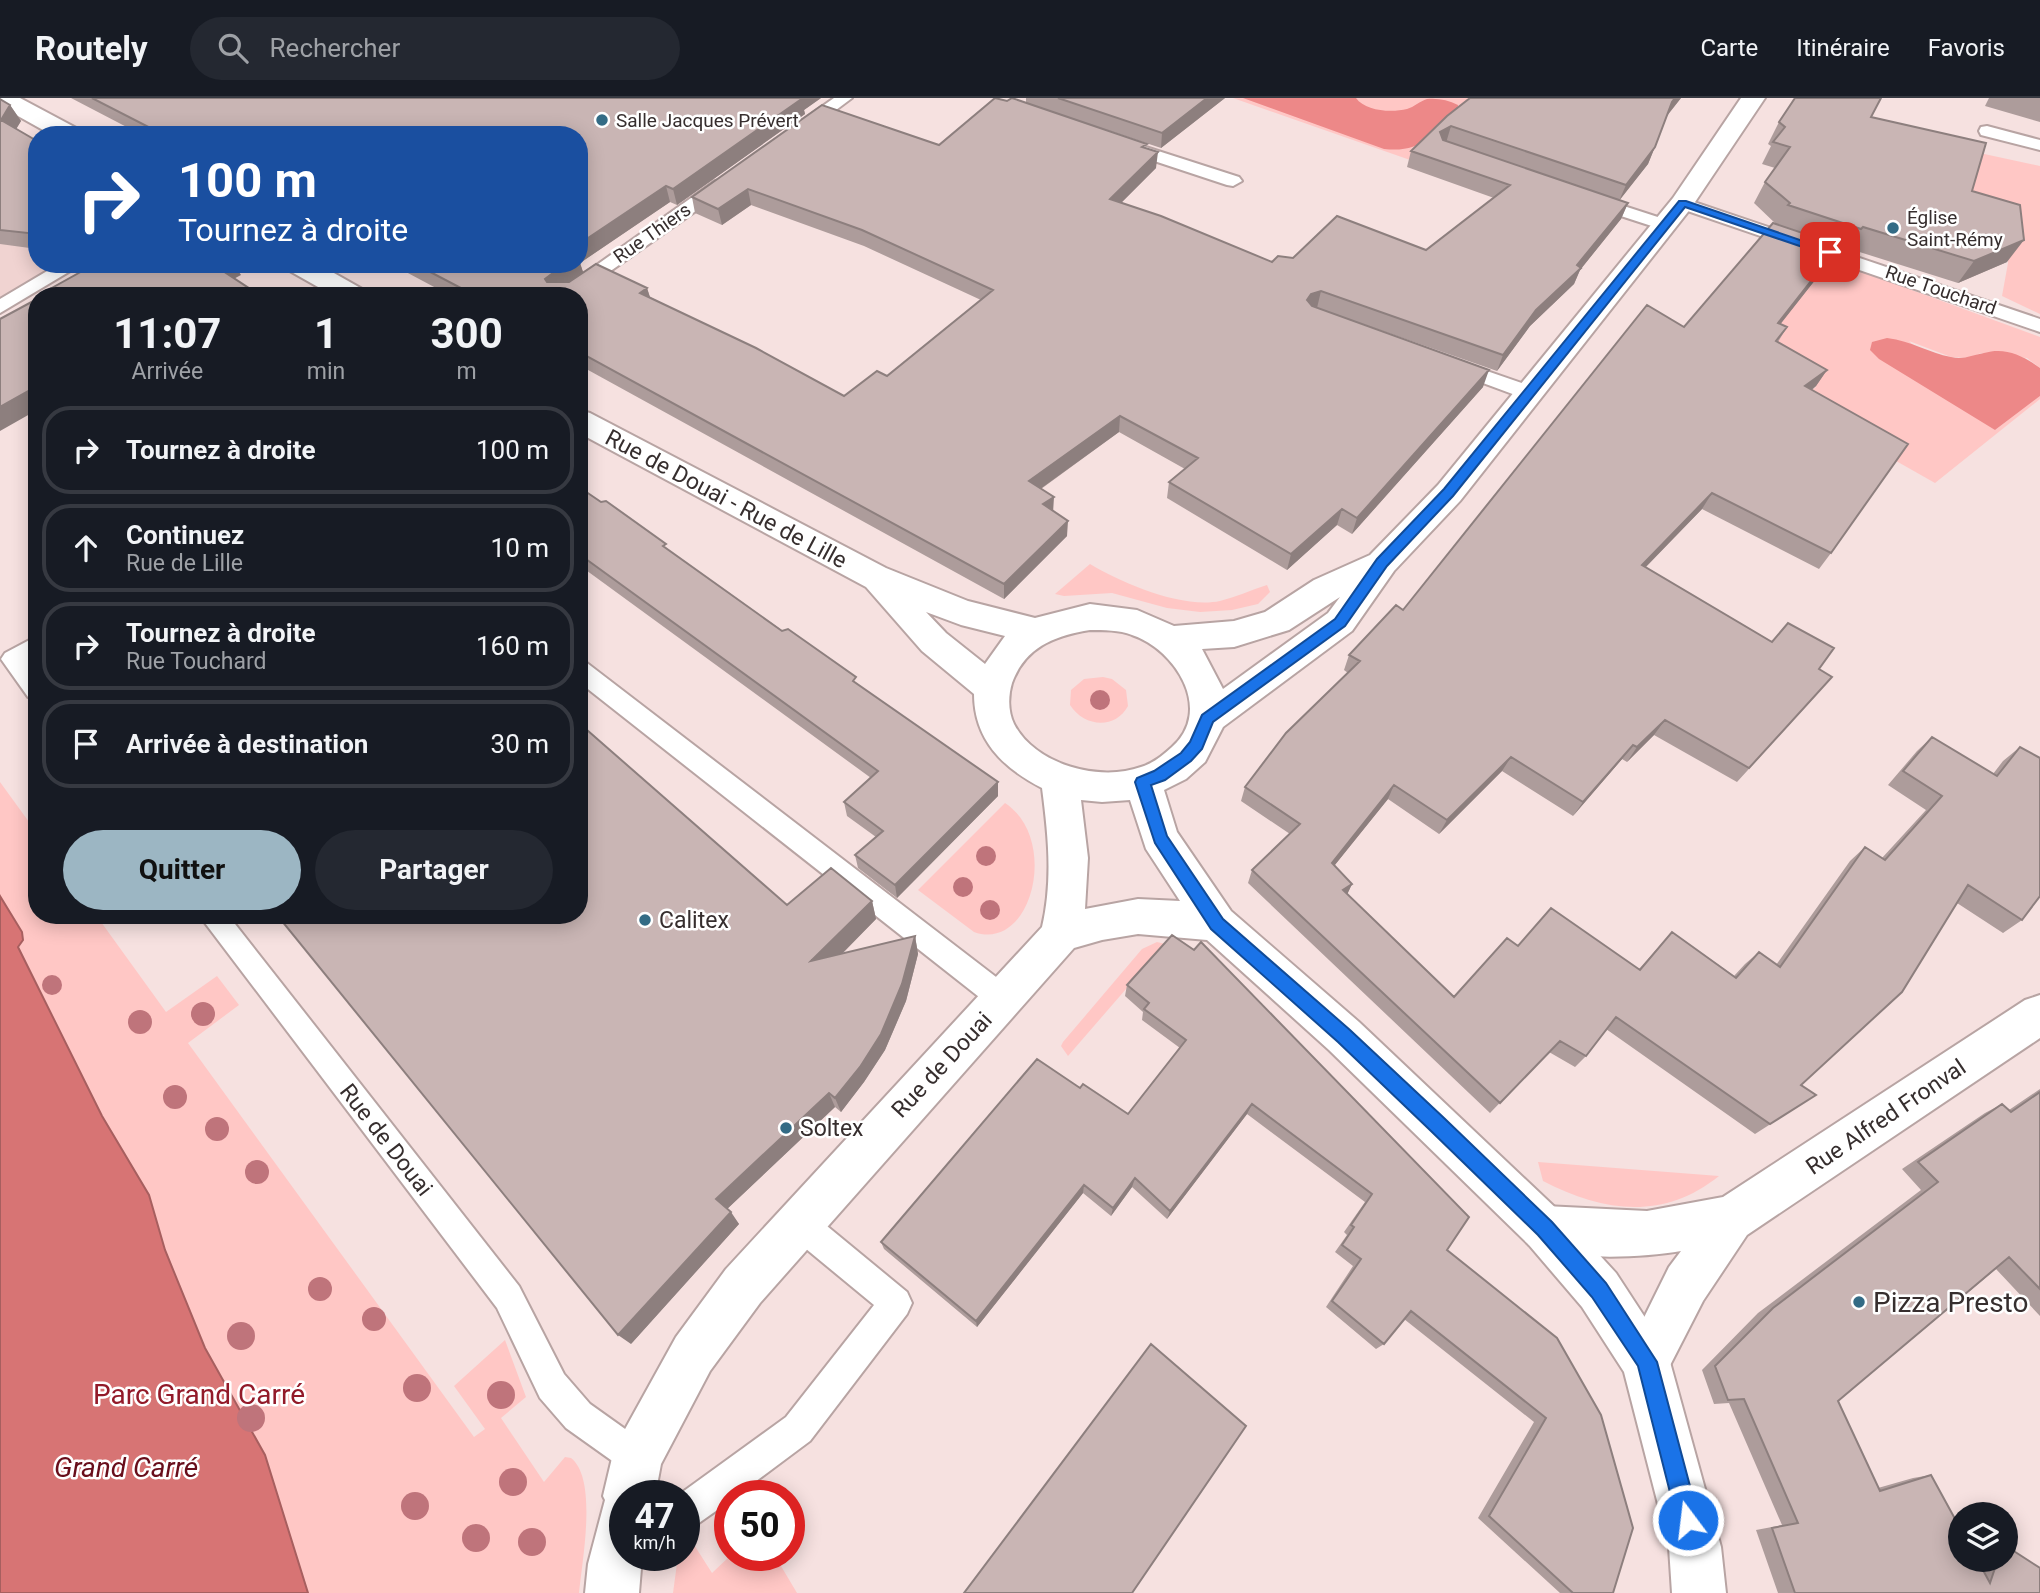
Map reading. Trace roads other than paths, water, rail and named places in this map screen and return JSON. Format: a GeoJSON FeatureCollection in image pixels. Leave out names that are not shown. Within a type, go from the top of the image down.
{"type":"FeatureCollection","features":[{"type":"Feature","properties":{"kind":"main road"},"geometry":{"type":"LineString","coordinates":[[2,98],[54,126]]}},
{"type":"Feature","properties":{"kind":"main road"},"geometry":{"type":"LineString","coordinates":[[1207,719],[1340,622],[1382,563],[1449,492],[1673,214],[1753,98]]}},
{"type":"Feature","properties":{"kind":"main road"},"geometry":{"type":"LineString","coordinates":[[314,273],[338,287]]}},
{"type":"Feature","properties":{"kind":"main road","name":"Rue de Douai - Rue de Lille"},"geometry":{"type":"LineString","coordinates":[[588,425],[874,577],[961,612],[1037,631]]}},
{"type":"Feature","properties":{"kind":"main road"},"geometry":{"type":"LineString","coordinates":[[1170,639],[1234,634],[1277,621],[1326,589],[1382,563]]}},
{"type":"Feature","properties":{"kind":"main road","name":"Rue de Douai - Rue de Lille"},"geometry":{"type":"LineString","coordinates":[[874,577],[934,642],[992,690]]}},
{"type":"Feature","properties":{"kind":"main road"},"geometry":{"type":"LineString","coordinates":[[1118,619],[1146,626],[1170,639],[1187,654],[1200,672],[1208,694],[1207,719],[1196,745],[1186,757],[1160,776],[1115,788],[1087,787],[1060,780],[1029,765],[1006,743],[993,716],[992,690],[1007,656],[1037,631],[1062,621],[1118,619]]}},
{"type":"Feature","properties":{"kind":"main road","name":"Rue de Douai"},"geometry":{"type":"LineString","coordinates":[[633,1477],[693,1354],[743,1286],[1060,935],[1067,909],[1071,856],[1060,780]]}},
{"type":"Feature","properties":{"kind":"main road"},"geometry":{"type":"LineString","coordinates":[[1143,782],[1160,838],[1217,924],[1353,1045],[1545,1229],[1599,1290],[1647,1362],[1695,1547],[1699,1593]]}},
{"type":"Feature","properties":{"kind":"main road"},"geometry":{"type":"LineString","coordinates":[[1060,935],[1126,916],[1168,915],[1217,924]]}},
{"type":"Feature","properties":{"kind":"main road","name":"Rue Alfred Fronval"},"geometry":{"type":"LineString","coordinates":[[1647,1362],[1686,1284],[1731,1219],[2040,1014]]}},
{"type":"Feature","properties":{"kind":"main road","name":"Rue Alfred Fronval"},"geometry":{"type":"LineString","coordinates":[[1545,1229],[1647,1234],[1731,1219]]}},
{"type":"Feature","properties":{"kind":"lane"},"geometry":{"type":"LineString","coordinates":[[783,141],[844,98]]}},
{"type":"Feature","properties":{"kind":"lane"},"geometry":{"type":"LineString","coordinates":[[1987,131],[2040,145]]}},
{"type":"Feature","properties":{"kind":"lane"},"geometry":{"type":"LineString","coordinates":[[1103,138],[1233,181]]}},
{"type":"Feature","properties":{"kind":"lane","name":"Rue Thiers"},"geometry":{"type":"LineString","coordinates":[[575,287],[739,172]]}},
{"type":"Feature","properties":{"kind":"lane"},"geometry":{"type":"LineString","coordinates":[[1574,194],[1673,214]]}},
{"type":"Feature","properties":{"kind":"lane","name":"Rue Touchard"},"geometry":{"type":"LineString","coordinates":[[1673,214],[2040,326]]}},
{"type":"Feature","properties":{"kind":"lane"},"geometry":{"type":"LineString","coordinates":[[34,287],[58,273]]}},
{"type":"Feature","properties":{"kind":"lane"},"geometry":{"type":"LineString","coordinates":[[0,307],[28,291]]}},
{"type":"Feature","properties":{"kind":"lane"},"geometry":{"type":"LineString","coordinates":[[1441,361],[1529,393]]}},
{"type":"Feature","properties":{"kind":"lane"},"geometry":{"type":"LineString","coordinates":[[28,650],[13,659],[28,678]]}},
{"type":"Feature","properties":{"kind":"lane"},"geometry":{"type":"LineString","coordinates":[[588,675],[1003,999]]}},
{"type":"Feature","properties":{"kind":"lane","name":"Rue de Douai"},"geometry":{"type":"LineString","coordinates":[[219,924],[508,1297],[552,1386],[633,1477]]}},
{"type":"Feature","properties":{"kind":"lane"},"geometry":{"type":"LineString","coordinates":[[700,1501],[798,1429],[896,1303],[799,1223]]}},
{"type":"Feature","properties":{"kind":"water","name":"Grand Carré"},"geometry":{"type":"Polygon","coordinates":[[[0,896],[22,932],[23,940],[18,947],[102,1116],[149,1195],[165,1250],[205,1348],[265,1455],[308,1593],[0,1593],[0,896]]]}},
{"type":"Feature","properties":{"kind":"place","name":"Salle Jacques Prévert"},"geometry":{"type":"Point","coordinates":[602,120]}},
{"type":"Feature","properties":{"kind":"place","name":"Église Saint-Rémy"},"geometry":{"type":"Point","coordinates":[1893,228]}},
{"type":"Feature","properties":{"kind":"place","name":"Calitex"},"geometry":{"type":"Point","coordinates":[645,920]}},
{"type":"Feature","properties":{"kind":"place","name":"Soltex"},"geometry":{"type":"Point","coordinates":[786,1128]}},
{"type":"Feature","properties":{"kind":"place","name":"Pizza Presto"},"geometry":{"type":"Point","coordinates":[1859,1302]}},
{"type":"Feature","properties":{"kind":"park label","name":"Parc Grand Carré"},"geometry":{"type":"Point","coordinates":[199,1394]}}]}
